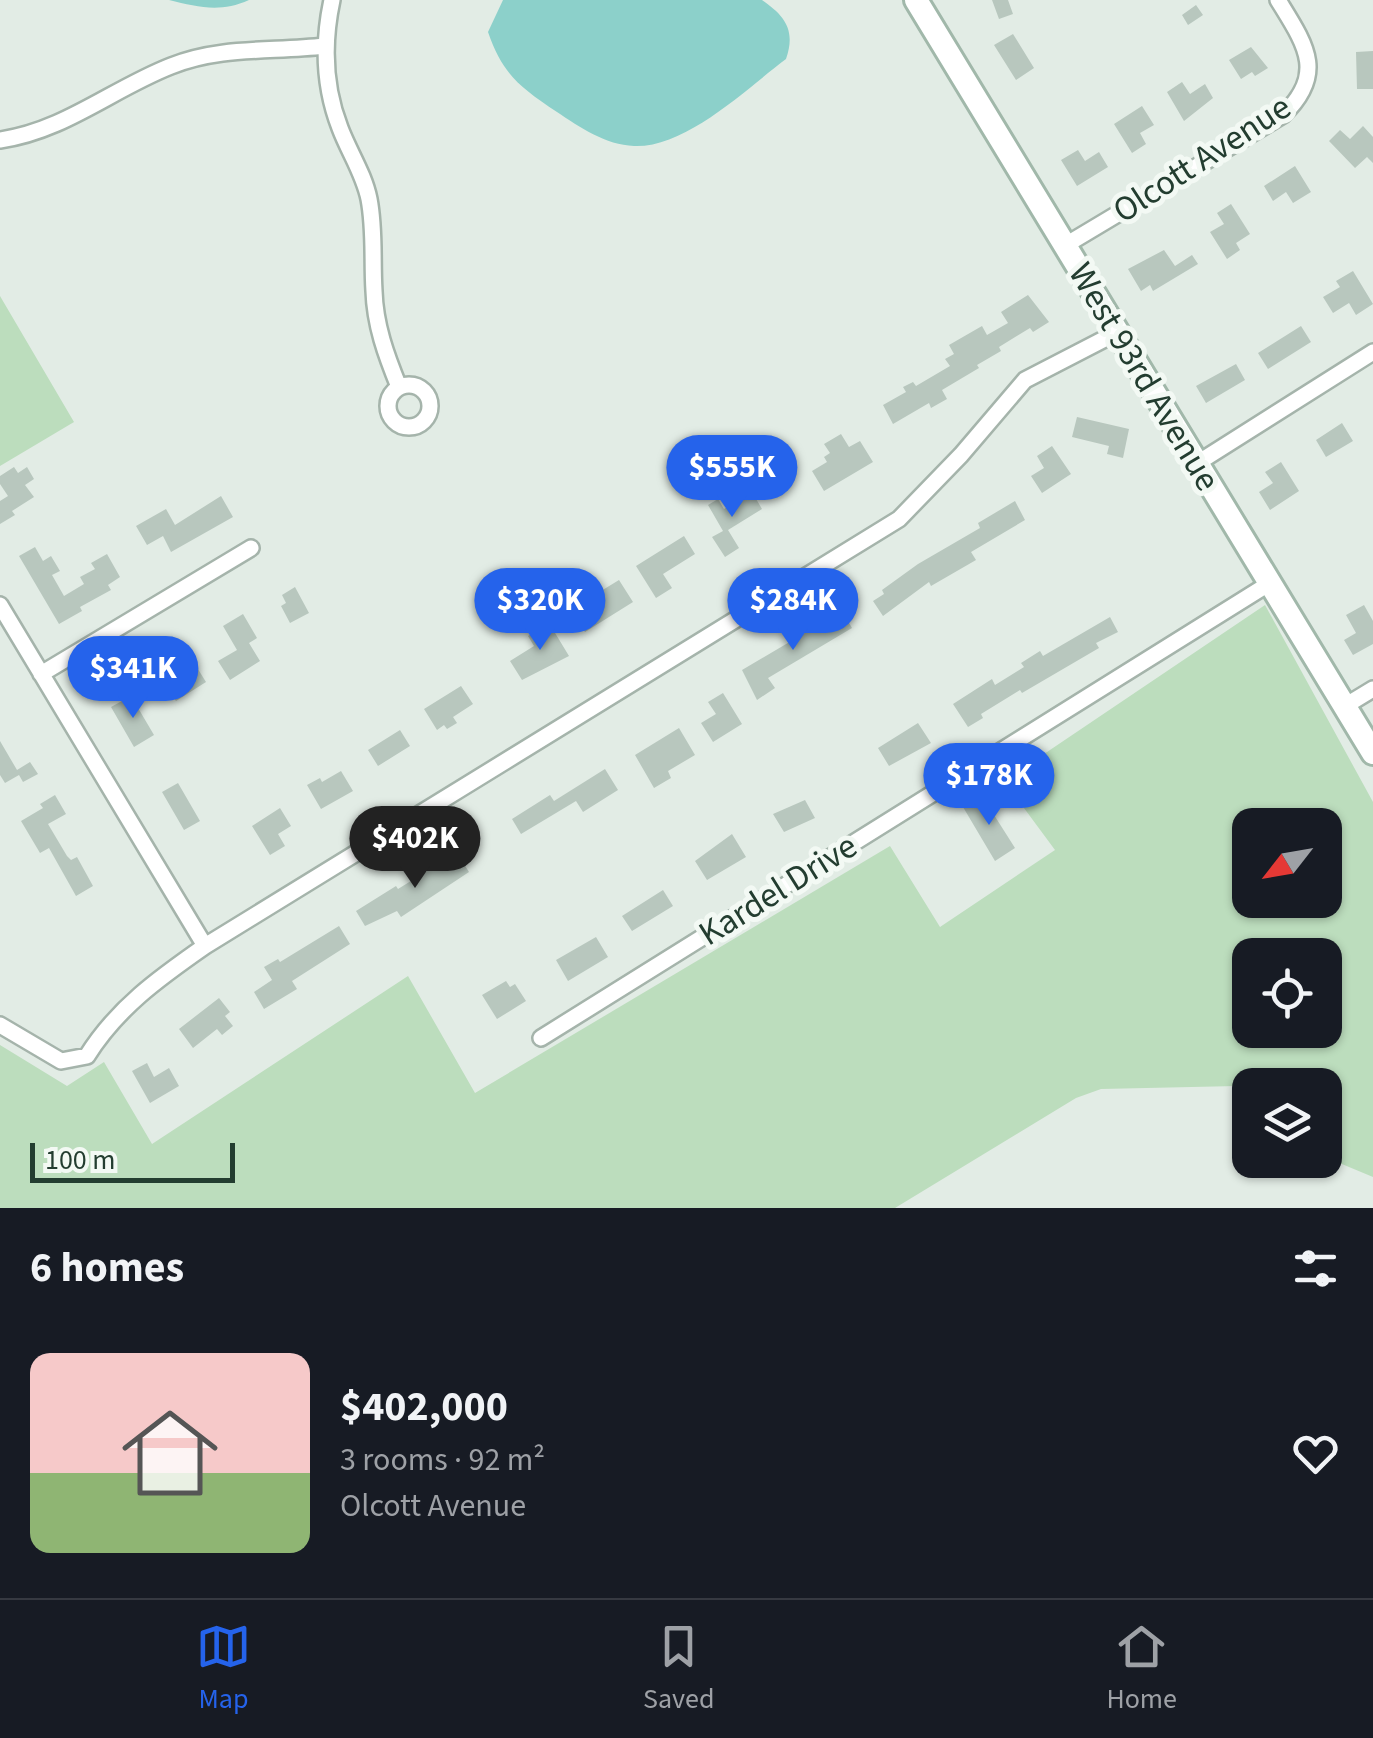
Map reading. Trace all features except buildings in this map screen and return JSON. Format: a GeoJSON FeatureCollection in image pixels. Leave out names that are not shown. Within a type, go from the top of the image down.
{"type":"FeatureCollection","features":[{"type":"Feature","properties":{"kind":"street"},"geometry":{"type":"LineString","coordinates":[[332,0],[324,46],[338,122],[368,195],[375,310],[385,354],[399,387]]}},
{"type":"Feature","properties":{"kind":"street","name":"West 93rd Avenue"},"geometry":{"type":"LineString","coordinates":[[916,0],[1373,753]]}},
{"type":"Feature","properties":{"kind":"street","name":"Olcott Avenue"},"geometry":{"type":"LineString","coordinates":[[1064,246],[1283,114],[1298,100],[1308,84],[1309,61],[1278,0]]}},
{"type":"Feature","properties":{"kind":"street"},"geometry":{"type":"LineString","coordinates":[[0,140],[58,125],[172,65],[252,48],[291,50],[324,46]]}},
{"type":"Feature","properties":{"kind":"street"},"geometry":{"type":"LineString","coordinates":[[0,1025],[61,1061],[86,1056],[102,1032],[147,986],[205,946],[900,519],[1025,380],[1116,333]]}},
{"type":"Feature","properties":{"kind":"street"},"geometry":{"type":"LineString","coordinates":[[1196,464],[1373,352]]}},
{"type":"Feature","properties":{"kind":"street"},"geometry":{"type":"LineString","coordinates":[[41,674],[251,548]]}},
{"type":"Feature","properties":{"kind":"street","name":"Kardel Drive"},"geometry":{"type":"LineString","coordinates":[[540,1038],[1270,584]]}},
{"type":"Feature","properties":{"kind":"street"},"geometry":{"type":"LineString","coordinates":[[0,605],[205,946]]}},
{"type":"Feature","properties":{"kind":"street"},"geometry":{"type":"LineString","coordinates":[[1346,706],[1373,689]]}},
{"type":"Feature","properties":{"kind":"green space"},"geometry":{"type":"Polygon","coordinates":[[[0,296],[74,422],[0,466],[0,296]]]}},
{"type":"Feature","properties":{"kind":"green space"},"geometry":{"type":"Polygon","coordinates":[[[1265,605],[1373,802],[1373,1177],[1342,1164],[1342,1068],[1232,1068],[1232,1086],[1101,1089],[1076,1098],[895,1208],[0,1208],[0,1045],[67,1086],[104,1062],[152,1144],[408,976],[475,1093],[890,846],[940,927],[1055,850],[1004,781],[1265,605]]]}},
{"type":"Feature","properties":{"kind":"water"},"geometry":{"type":"Polygon","coordinates":[[[169,0],[249,0],[219,8],[169,0]]]}},
{"type":"Feature","properties":{"kind":"water"},"geometry":{"type":"Polygon","coordinates":[[[503,0],[762,0],[786,25],[789,49],[786,59],[694,127],[654,144],[624,145],[574,124],[514,79],[488,32],[503,0]]]}}]}
